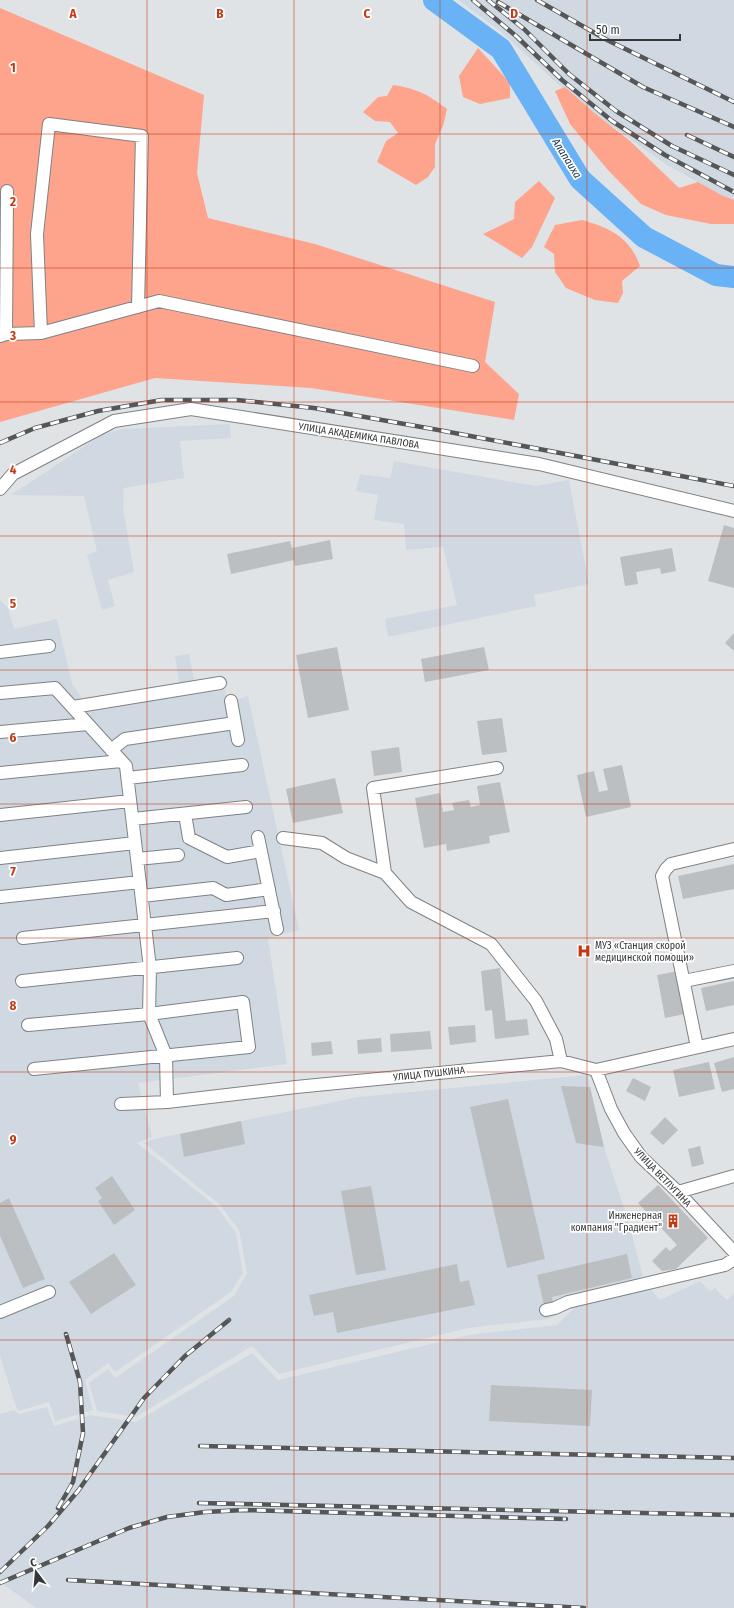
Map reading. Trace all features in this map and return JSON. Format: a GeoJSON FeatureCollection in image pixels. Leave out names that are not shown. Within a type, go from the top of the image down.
{"type":"FeatureCollection","features":[{"type":"Feature","properties":{"kind":"street"},"geometry":{"type":"LineString","coordinates":[[41,333],[37,234],[49,124],[142,136],[138,307]]}},
{"type":"Feature","properties":{"kind":"street"},"geometry":{"type":"LineString","coordinates":[[8,191],[3,335],[41,333],[159,301],[473,366]]}},
{"type":"Feature","properties":{"kind":"street","name":"УЛИЦА АКАДЕМИКА ПАВЛОВА"},"geometry":{"type":"LineString","coordinates":[[0,489],[13,474],[114,421],[191,409],[539,464],[734,511]]}},
{"type":"Feature","properties":{"kind":"street"},"geometry":{"type":"LineString","coordinates":[[0,652],[50,646]]}},
{"type":"Feature","properties":{"kind":"street"},"geometry":{"type":"LineString","coordinates":[[73,708],[220,684]]}},
{"type":"Feature","properties":{"kind":"street"},"geometry":{"type":"LineString","coordinates":[[0,693],[55,688],[126,766],[150,968],[148,1014],[166,1056],[167,1102]]}},
{"type":"Feature","properties":{"kind":"street"},"geometry":{"type":"LineString","coordinates":[[231,702],[238,740]]}},
{"type":"Feature","properties":{"kind":"street"},"geometry":{"type":"LineString","coordinates":[[111,750],[125,739],[235,723]]}},
{"type":"Feature","properties":{"kind":"street"},"geometry":{"type":"LineString","coordinates":[[0,732],[88,724]]}},
{"type":"Feature","properties":{"kind":"street"},"geometry":{"type":"LineString","coordinates":[[0,773],[121,761]]}},
{"type":"Feature","properties":{"kind":"street"},"geometry":{"type":"LineString","coordinates":[[128,778],[242,765]]}},
{"type":"Feature","properties":{"kind":"street"},"geometry":{"type":"LineString","coordinates":[[385,873],[373,788],[497,768]]}},
{"type":"Feature","properties":{"kind":"street"},"geometry":{"type":"LineString","coordinates":[[0,815],[130,801]]}},
{"type":"Feature","properties":{"kind":"street"},"geometry":{"type":"LineString","coordinates":[[132,819],[246,807]]}},
{"type":"Feature","properties":{"kind":"street"},"geometry":{"type":"LineString","coordinates":[[185,814],[189,838],[228,857],[261,851]]}},
{"type":"Feature","properties":{"kind":"street"},"geometry":{"type":"LineString","coordinates":[[258,837],[277,929]]}},
{"type":"Feature","properties":{"kind":"street"},"geometry":{"type":"LineString","coordinates":[[282,838],[322,844],[346,858],[385,873],[411,902],[491,944],[536,1001],[556,1039],[561,1061]]}},
{"type":"Feature","properties":{"kind":"street"},"geometry":{"type":"LineString","coordinates":[[0,858],[135,843]]}},
{"type":"Feature","properties":{"kind":"street"},"geometry":{"type":"LineString","coordinates":[[697,1047],[662,876],[670,864],[734,849]]}},
{"type":"Feature","properties":{"kind":"street"},"geometry":{"type":"LineString","coordinates":[[137,859],[178,855]]}},
{"type":"Feature","properties":{"kind":"street"},"geometry":{"type":"LineString","coordinates":[[0,897],[140,882]]}},
{"type":"Feature","properties":{"kind":"street"},"geometry":{"type":"LineString","coordinates":[[142,896],[214,888],[226,894],[269,889]]}},
{"type":"Feature","properties":{"kind":"street"},"geometry":{"type":"LineString","coordinates":[[23,938],[274,911]]}},
{"type":"Feature","properties":{"kind":"street"},"geometry":{"type":"LineString","coordinates":[[22,981],[237,958]]}},
{"type":"Feature","properties":{"kind":"street"},"geometry":{"type":"LineString","coordinates":[[684,981],[734,971]]}},
{"type":"Feature","properties":{"kind":"street"},"geometry":{"type":"LineString","coordinates":[[28,1025],[148,1014],[243,1002],[249,1047],[34,1070]]}},
{"type":"Feature","properties":{"kind":"street","name":"УЛИЦА ПУШКИНА"},"geometry":{"type":"LineString","coordinates":[[121,1104],[167,1102],[296,1086],[561,1061],[596,1070],[734,1039]]}},
{"type":"Feature","properties":{"kind":"street","name":"УЛИЦА ВЕТЛУГИНА"},"geometry":{"type":"LineString","coordinates":[[596,1070],[611,1109],[624,1133],[641,1157],[678,1192],[734,1252]]}},
{"type":"Feature","properties":{"kind":"street"},"geometry":{"type":"LineString","coordinates":[[678,1192],[734,1176]]}},
{"type":"Feature","properties":{"kind":"street"},"geometry":{"type":"LineString","coordinates":[[546,1310],[568,1302],[725,1265],[734,1259]]}},
{"type":"Feature","properties":{"kind":"street"},"geometry":{"type":"LineString","coordinates":[[0,1312],[49,1292]]}},
{"type":"Feature","properties":{"kind":"shaded area"},"geometry":{"type":"Polygon","coordinates":[[[458,0],[734,0],[734,203],[664,163],[574,99],[500,31],[458,0]]]}},
{"type":"Feature","properties":{"kind":"shaded area"},"geometry":{"type":"Polygon","coordinates":[[[0,8],[204,95],[197,173],[208,218],[315,244],[495,302],[485,362],[519,394],[514,420],[311,388],[155,378],[0,422],[0,8]]]}},
{"type":"Feature","properties":{"kind":"shaded area"},"geometry":{"type":"Polygon","coordinates":[[[478,48],[510,83],[510,98],[480,104],[463,97],[459,76],[478,48]]]}},
{"type":"Feature","properties":{"kind":"shaded area"},"geometry":{"type":"Polygon","coordinates":[[[393,85],[409,88],[422,93],[434,99],[447,109],[443,126],[435,144],[435,167],[428,177],[416,185],[377,162],[386,141],[398,133],[390,122],[375,121],[363,112],[378,97],[387,96],[393,85]]]}},
{"type":"Feature","properties":{"kind":"shaded area"},"geometry":{"type":"Polygon","coordinates":[[[565,87],[593,112],[630,141],[679,188],[698,182],[723,196],[734,200],[734,224],[711,224],[666,215],[641,204],[607,169],[570,124],[555,91],[565,87]]]}},
{"type":"Feature","properties":{"kind":"shaded area"},"geometry":{"type":"Polygon","coordinates":[[[539,181],[555,198],[532,247],[522,258],[483,234],[514,219],[515,202],[539,181]]]}},
{"type":"Feature","properties":{"kind":"shaded area"},"geometry":{"type":"Polygon","coordinates":[[[582,220],[601,226],[618,235],[631,248],[636,256],[640,266],[622,281],[623,293],[618,303],[595,300],[566,288],[555,272],[554,254],[544,247],[555,225],[582,220]]]}},
{"type":"Feature","properties":{"kind":"shaded area"},"geometry":{"type":"Polygon","coordinates":[[[230,424],[231,438],[180,441],[184,478],[124,488],[123,507],[134,572],[108,580],[115,606],[102,610],[87,555],[97,551],[84,496],[11,495],[103,434],[122,429],[230,424]]]}},
{"type":"Feature","properties":{"kind":"shaded area"},"geometry":{"type":"Polygon","coordinates":[[[394,461],[536,486],[569,480],[589,584],[534,595],[536,606],[388,637],[385,619],[457,605],[443,547],[406,550],[404,524],[374,520],[378,495],[356,491],[360,474],[390,478],[394,461]]]}},
{"type":"Feature","properties":{"kind":"shaded area"},"geometry":{"type":"Polygon","coordinates":[[[0,600],[8,608],[14,629],[57,619],[72,683],[90,711],[181,695],[175,656],[189,654],[197,694],[225,690],[228,702],[248,696],[299,930],[268,938],[287,1064],[138,1083],[152,1137],[137,1143],[217,1207],[236,1233],[243,1273],[231,1292],[115,1372],[108,1363],[85,1380],[93,1410],[55,1421],[49,1402],[19,1411],[16,1407],[0,1356],[0,600]]]}},
{"type":"Feature","properties":{"kind":"shaded area"},"geometry":{"type":"Polygon","coordinates":[[[587,1075],[604,1147],[626,1214],[643,1276],[580,1304],[650,1288],[660,1300],[700,1281],[710,1291],[715,1288],[727,1300],[734,1293],[734,1608],[36,1608],[0,1582],[0,1414],[14,1410],[19,1414],[47,1407],[54,1426],[91,1415],[136,1422],[252,1353],[278,1380],[469,1335],[557,1325],[575,1307],[548,1319],[468,1328],[279,1374],[252,1346],[136,1417],[97,1411],[89,1383],[108,1369],[115,1378],[234,1296],[247,1273],[239,1230],[219,1204],[144,1143],[154,1139],[358,1097],[587,1075]]]}},
{"type":"Feature","properties":{"kind":"building"},"geometry":{"type":"Polygon","coordinates":[[[724,525],[734,528],[734,588],[708,581],[724,525]]]}},
{"type":"Feature","properties":{"kind":"building"},"geometry":{"type":"Polygon","coordinates":[[[330,540],[333,559],[295,566],[294,560],[231,574],[227,554],[290,541],[292,548],[330,540]]]}},
{"type":"Feature","properties":{"kind":"building"},"geometry":{"type":"Polygon","coordinates":[[[672,548],[676,571],[661,574],[660,568],[636,572],[638,584],[625,586],[620,557],[672,548]]]}},
{"type":"Feature","properties":{"kind":"building"},"geometry":{"type":"Polygon","coordinates":[[[734,633],[734,651],[725,643],[734,633]]]}},
{"type":"Feature","properties":{"kind":"building"},"geometry":{"type":"Polygon","coordinates":[[[337,647],[349,710],[308,718],[296,655],[337,647]]]}},
{"type":"Feature","properties":{"kind":"building"},"geometry":{"type":"Polygon","coordinates":[[[484,647],[489,670],[425,682],[421,659],[484,647]]]}},
{"type":"Feature","properties":{"kind":"building"},"geometry":{"type":"Polygon","coordinates":[[[502,718],[507,752],[482,755],[477,721],[502,718]]]}},
{"type":"Feature","properties":{"kind":"building"},"geometry":{"type":"Polygon","coordinates":[[[399,747],[402,772],[374,776],[371,751],[399,747]]]}},
{"type":"Feature","properties":{"kind":"building"},"geometry":{"type":"Polygon","coordinates":[[[622,765],[631,807],[586,817],[577,775],[594,771],[599,792],[608,790],[603,769],[622,765]]]}},
{"type":"Feature","properties":{"kind":"building"},"geometry":{"type":"Polygon","coordinates":[[[335,778],[343,813],[293,823],[286,789],[335,778]]]}},
{"type":"Feature","properties":{"kind":"building"},"geometry":{"type":"Polygon","coordinates":[[[500,782],[510,832],[489,836],[490,843],[447,851],[446,844],[424,848],[415,798],[440,793],[443,812],[454,810],[452,803],[469,800],[471,807],[480,805],[477,786],[500,782]]]}},
{"type":"Feature","properties":{"kind":"building"},"geometry":{"type":"Polygon","coordinates":[[[734,864],[734,889],[683,899],[678,876],[734,864]]]}},
{"type":"Feature","properties":{"kind":"building"},"geometry":{"type":"Polygon","coordinates":[[[500,968],[506,1021],[527,1019],[529,1035],[495,1039],[492,1010],[485,1011],[481,971],[500,968]]]}},
{"type":"Feature","properties":{"kind":"building"},"geometry":{"type":"Polygon","coordinates":[[[678,971],[685,1014],[665,1018],[657,975],[678,971]]]}},
{"type":"Feature","properties":{"kind":"building"},"geometry":{"type":"Polygon","coordinates":[[[734,981],[734,1005],[706,1011],[701,988],[734,981]]]}},
{"type":"Feature","properties":{"kind":"building"},"geometry":{"type":"Polygon","coordinates":[[[475,1025],[476,1042],[450,1045],[448,1027],[475,1025]]]}},
{"type":"Feature","properties":{"kind":"building"},"geometry":{"type":"Polygon","coordinates":[[[430,1031],[432,1049],[391,1052],[390,1034],[430,1031]]]}},
{"type":"Feature","properties":{"kind":"building"},"geometry":{"type":"Polygon","coordinates":[[[381,1038],[382,1052],[358,1054],[357,1040],[381,1038]]]}},
{"type":"Feature","properties":{"kind":"building"},"geometry":{"type":"Polygon","coordinates":[[[331,1041],[333,1054],[312,1056],[311,1043],[331,1041]]]}},
{"type":"Feature","properties":{"kind":"building"},"geometry":{"type":"Polygon","coordinates":[[[734,1057],[734,1089],[722,1092],[714,1063],[734,1057]]]}},
{"type":"Feature","properties":{"kind":"building"},"geometry":{"type":"Polygon","coordinates":[[[709,1062],[715,1089],[679,1097],[673,1070],[709,1062]]]}},
{"type":"Feature","properties":{"kind":"building"},"geometry":{"type":"Polygon","coordinates":[[[633,1078],[651,1087],[645,1101],[626,1091],[633,1078]]]}},
{"type":"Feature","properties":{"kind":"building"},"geometry":{"type":"Polygon","coordinates":[[[561,1086],[590,1087],[604,1147],[576,1143],[561,1086]]]}},
{"type":"Feature","properties":{"kind":"building"},"geometry":{"type":"Polygon","coordinates":[[[508,1099],[545,1259],[507,1268],[470,1107],[508,1099]]]}},
{"type":"Feature","properties":{"kind":"building"},"geometry":{"type":"Polygon","coordinates":[[[665,1117],[678,1130],[663,1145],[650,1133],[665,1117]]]}},
{"type":"Feature","properties":{"kind":"building"},"geometry":{"type":"Polygon","coordinates":[[[241,1121],[245,1144],[184,1157],[180,1134],[241,1121]]]}},
{"type":"Feature","properties":{"kind":"building"},"geometry":{"type":"Polygon","coordinates":[[[700,1146],[704,1164],[692,1167],[688,1149],[700,1146]]]}},
{"type":"Feature","properties":{"kind":"building"},"geometry":{"type":"Polygon","coordinates":[[[112,1176],[135,1210],[114,1225],[98,1201],[102,1198],[95,1188],[112,1176]]]}},
{"type":"Feature","properties":{"kind":"building","name":"Инженерная компания \"Градиент\""},"geometry":{"type":"Polygon","coordinates":[[[658,1185],[708,1238],[676,1269],[662,1271],[652,1261],[666,1247],[670,1251],[677,1245],[638,1203],[658,1185]]]}},
{"type":"Feature","properties":{"kind":"building"},"geometry":{"type":"Polygon","coordinates":[[[371,1186],[386,1270],[356,1275],[341,1191],[371,1186]]]}},
{"type":"Feature","properties":{"kind":"building"},"geometry":{"type":"Polygon","coordinates":[[[9,1198],[45,1279],[23,1288],[0,1236],[0,1203],[9,1198]]]}},
{"type":"Feature","properties":{"kind":"building"},"geometry":{"type":"Polygon","coordinates":[[[114,1253],[136,1285],[91,1314],[69,1282],[114,1253]]]}},
{"type":"Feature","properties":{"kind":"building"},"geometry":{"type":"Polygon","coordinates":[[[627,1254],[632,1278],[552,1297],[553,1303],[544,1305],[537,1275],[627,1254]]]}},
{"type":"Feature","properties":{"kind":"building"},"geometry":{"type":"Polygon","coordinates":[[[457,1264],[460,1282],[469,1280],[475,1305],[337,1333],[333,1312],[314,1316],[309,1295],[457,1264]]]}},
{"type":"Feature","properties":{"kind":"building"},"geometry":{"type":"Polygon","coordinates":[[[491,1385],[592,1390],[590,1426],[489,1421],[491,1385]]]}},
{"type":"Feature","properties":{"kind":"waterway","name":"Алапаиха"},"geometry":{"type":"LineString","coordinates":[[434,0],[501,49],[580,179],[644,237],[716,275],[734,277]]}},
{"type":"Feature","properties":{"kind":"railway"},"geometry":{"type":"LineString","coordinates":[[473,0],[516,36],[562,80],[612,121],[665,155],[734,192]]}},
{"type":"Feature","properties":{"kind":"railway"},"geometry":{"type":"LineString","coordinates":[[488,0],[524,29],[569,74],[616,111],[672,146],[734,175]]}},
{"type":"Feature","properties":{"kind":"railway"},"geometry":{"type":"LineString","coordinates":[[537,0],[607,40],[734,102]]}},
{"type":"Feature","properties":{"kind":"railway"},"geometry":{"type":"LineString","coordinates":[[498,2],[643,87],[734,127]]}},
{"type":"Feature","properties":{"kind":"railway"},"geometry":{"type":"LineString","coordinates":[[687,135],[734,157]]}},
{"type":"Feature","properties":{"kind":"railway"},"geometry":{"type":"LineString","coordinates":[[0,443],[35,428],[98,411],[162,400],[237,400],[314,408],[734,486]]}},
{"type":"Feature","properties":{"kind":"railway"},"geometry":{"type":"LineString","coordinates":[[0,1572],[48,1526],[78,1491],[144,1398],[185,1356],[229,1320]]}},
{"type":"Feature","properties":{"kind":"railway"},"geometry":{"type":"LineString","coordinates":[[58,1508],[73,1482],[83,1433],[80,1382],[66,1334]]}},
{"type":"Feature","properties":{"kind":"railway"},"geometry":{"type":"LineString","coordinates":[[200,1446],[734,1458]]}},
{"type":"Feature","properties":{"kind":"railway"},"geometry":{"type":"LineString","coordinates":[[199,1503],[734,1515]]}},
{"type":"Feature","properties":{"kind":"railway"},"geometry":{"type":"LineString","coordinates":[[0,1583],[129,1528],[167,1517],[205,1512],[244,1510],[566,1519]]}},
{"type":"Feature","properties":{"kind":"railway"},"geometry":{"type":"LineString","coordinates":[[68,1580],[584,1608]]}},
{"type":"Feature","properties":{"kind":"place","name":"МУЗ «Станция скорой медицинской помощи»"},"geometry":{"type":"Point","coordinates":[584,951]}},
{"type":"Feature","properties":{"kind":"place","name":"Инженерная компания \"Градиент\""},"geometry":{"type":"Point","coordinates":[673,1221]}}]}
